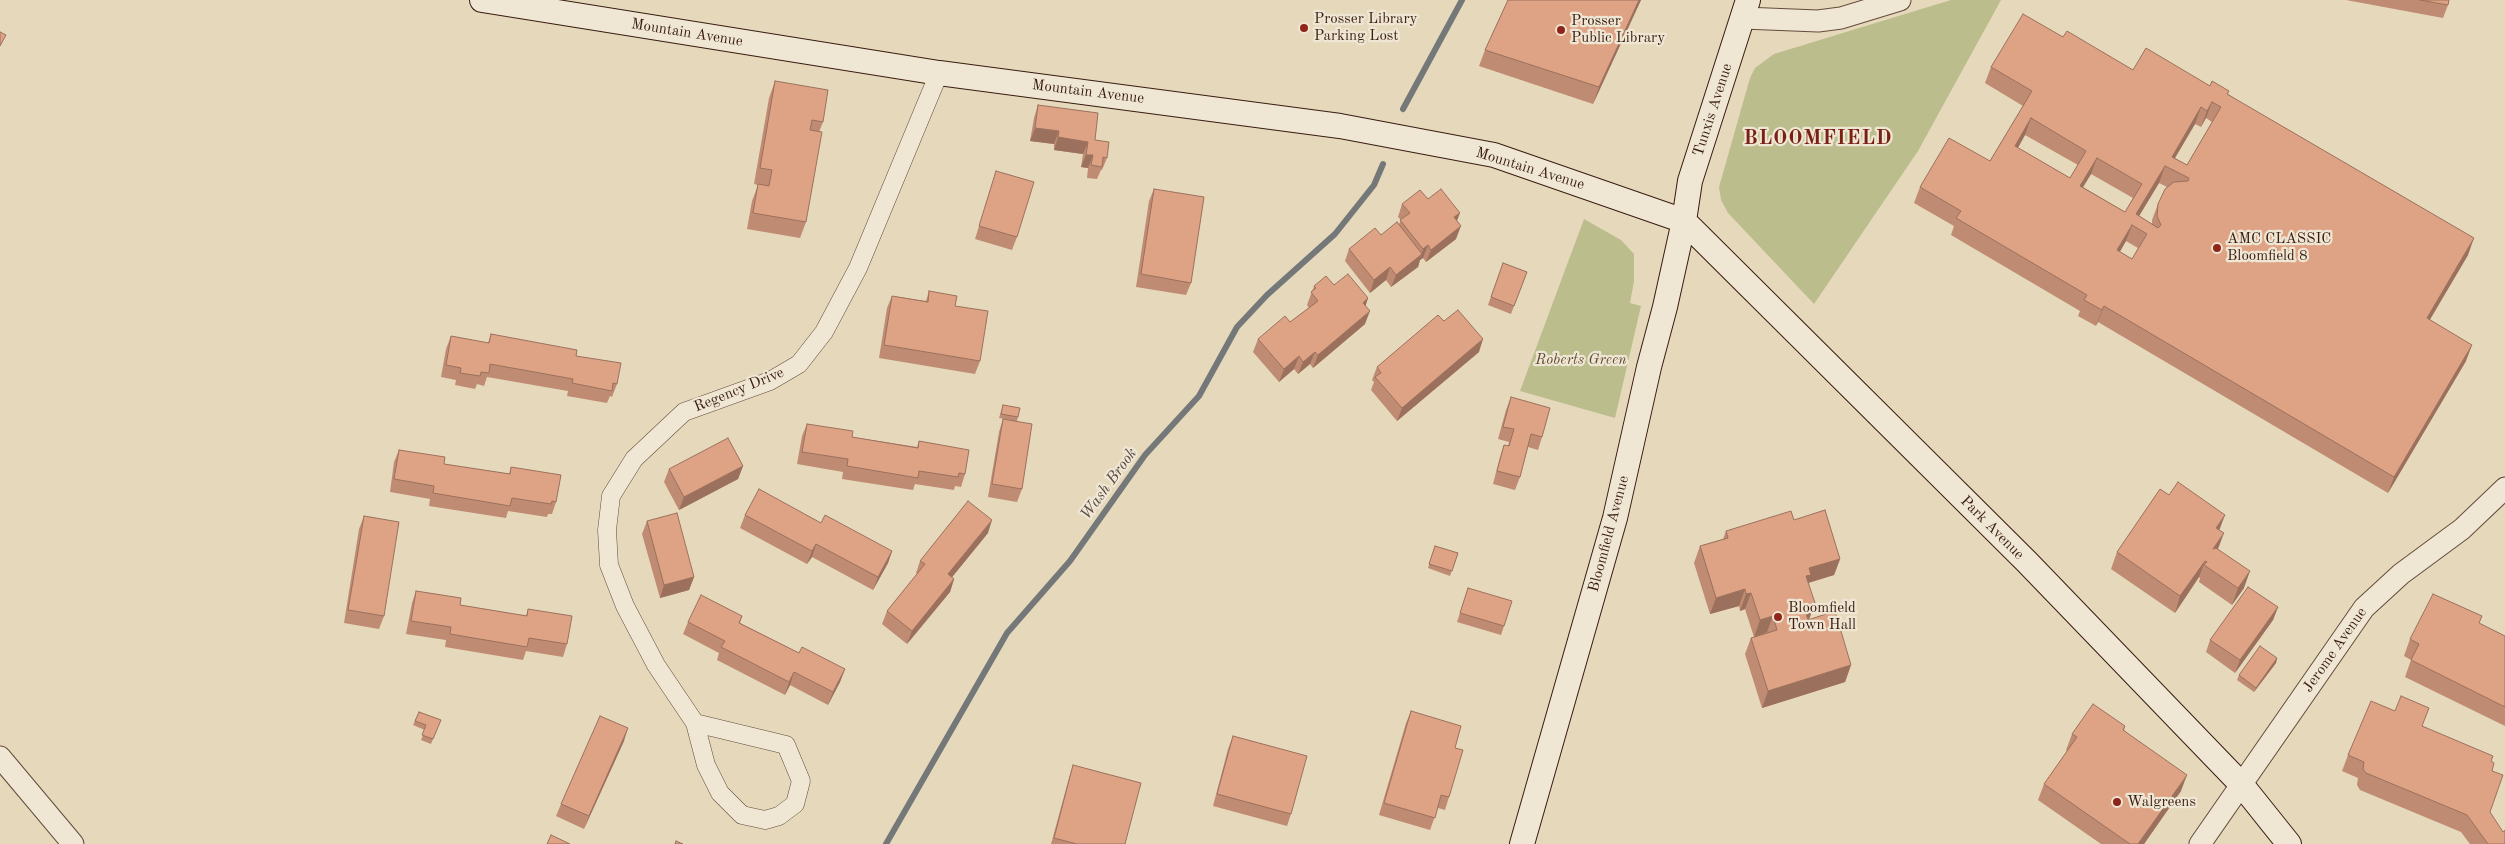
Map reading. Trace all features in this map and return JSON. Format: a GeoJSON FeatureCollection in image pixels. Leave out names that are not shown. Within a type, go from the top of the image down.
{"type":"FeatureCollection","features":[{"type":"Feature","properties":{"kind":"main road","name":"Mountain Avenue"},"geometry":{"type":"LineString","coordinates":[[482,0],[939,73],[1340,126],[1494,155],[1684,221]]}},
{"type":"Feature","properties":{"kind":"main road","name":"Tunxis Avenue"},"geometry":{"type":"LineString","coordinates":[[1684,221],[1690,181],[1745,9]]}},
{"type":"Feature","properties":{"kind":"main road","name":"Park Avenue"},"geometry":{"type":"LineString","coordinates":[[1684,221],[2028,562],[2242,784],[2289,844]]}},
{"type":"Feature","properties":{"kind":"main road","name":"Bloomfield Avenue"},"geometry":{"type":"LineString","coordinates":[[1522,844],[1616,518],[1684,221]]}},
{"type":"Feature","properties":{"kind":"street"},"geometry":{"type":"LineString","coordinates":[[1745,9],[1818,21],[1841,18],[1900,0]]}},
{"type":"Feature","properties":{"kind":"street","name":"Regency Drive"},"geometry":{"type":"LineString","coordinates":[[695,723],[786,746],[801,781],[795,804],[779,816],[765,820],[742,815],[720,793],[706,765],[695,723],[656,665],[625,606],[609,565],[607,530],[611,496],[634,459],[684,412],[770,381],[799,364],[824,332],[858,268],[939,73]]}},
{"type":"Feature","properties":{"kind":"street","name":"Jerome Avenue"},"geometry":{"type":"LineString","coordinates":[[2200,844],[2364,608],[2401,574],[2462,529],[2505,488]]}},
{"type":"Feature","properties":{"kind":"street"},"geometry":{"type":"LineString","coordinates":[[0,756],[73,844]]}},
{"type":"Feature","properties":{"kind":"green space"},"geometry":{"type":"Polygon","coordinates":[[[1951,0],[2001,0],[1918,151],[1814,304],[1728,213],[1721,200],[1719,187],[1750,78],[1755,68],[1774,54],[1951,0]]]}},
{"type":"Feature","properties":{"kind":"green space","name":"Roberts Green"},"geometry":{"type":"Polygon","coordinates":[[[1584,219],[1621,240],[1634,254],[1634,281],[1630,303],[1641,306],[1615,418],[1520,391],[1584,219]]]}},
{"type":"Feature","properties":{"kind":"building","name":"Prosser Public Library"},"geometry":{"type":"Polygon","coordinates":[[[1508,0],[1639,0],[1599,87],[1485,50],[1508,0]]]}},
{"type":"Feature","properties":{"kind":"building"},"geometry":{"type":"Polygon","coordinates":[[[2420,0],[2449,0],[2448,5],[2420,0]]]}},
{"type":"Feature","properties":{"kind":"building"},"geometry":{"type":"Polygon","coordinates":[[[2023,14],[2063,37],[2067,31],[2133,70],[2146,48],[2210,86],[2212,81],[2229,91],[2227,94],[2474,238],[2427,318],[2472,345],[2394,477],[2104,306],[2102,310],[2084,300],[2087,295],[1956,218],[1961,211],[1920,187],[1949,138],[1990,161],[2032,91],[1991,67],[2023,14]],[[2212,102],[2207,111],[2201,107],[2172,157],[2187,165],[2221,107],[2212,102]],[[2031,118],[2015,146],[2070,178],[2086,151],[2031,118]],[[2097,158],[2080,186],[2125,212],[2142,184],[2097,158]],[[2165,166],[2136,214],[2158,228],[2161,225],[2157,216],[2158,204],[2165,189],[2174,182],[2188,181],[2189,178],[2165,166]],[[2132,225],[2117,250],[2132,259],[2147,234],[2132,225]]]}},
{"type":"Feature","properties":{"kind":"building"},"geometry":{"type":"Polygon","coordinates":[[[0,32],[6,35],[0,46],[0,32]]]}},
{"type":"Feature","properties":{"kind":"building"},"geometry":{"type":"Polygon","coordinates":[[[775,81],[828,90],[823,122],[812,120],[810,130],[822,132],[806,222],[753,213],[758,184],[769,186],[772,170],[760,168],[775,81]]]}},
{"type":"Feature","properties":{"kind":"building"},"geometry":{"type":"Polygon","coordinates":[[[1038,105],[1098,113],[1095,140],[1109,142],[1107,158],[1103,157],[1102,167],[1091,165],[1093,155],[1086,155],[1088,142],[1058,137],[1059,131],[1035,128],[1038,105]]]}},
{"type":"Feature","properties":{"kind":"building"},"geometry":{"type":"Polygon","coordinates":[[[996,171],[1034,182],[1017,237],[979,226],[996,171]]]}},
{"type":"Feature","properties":{"kind":"building"},"geometry":{"type":"Polygon","coordinates":[[[1154,189],[1204,197],[1191,283],[1141,274],[1154,189]]]}},
{"type":"Feature","properties":{"kind":"building"},"geometry":{"type":"Polygon","coordinates":[[[1441,189],[1460,213],[1454,217],[1461,226],[1431,250],[1428,245],[1423,249],[1400,220],[1410,213],[1402,204],[1420,190],[1428,199],[1441,189]]]}},
{"type":"Feature","properties":{"kind":"building"},"geometry":{"type":"Polygon","coordinates":[[[1397,222],[1422,254],[1396,275],[1390,267],[1374,280],[1349,249],[1375,228],[1381,235],[1397,222]]]}},
{"type":"Feature","properties":{"kind":"building"},"geometry":{"type":"Polygon","coordinates":[[[1503,263],[1527,272],[1514,306],[1491,297],[1503,263]]]}},
{"type":"Feature","properties":{"kind":"building"},"geometry":{"type":"Polygon","coordinates":[[[1348,274],[1368,298],[1363,303],[1370,311],[1318,355],[1315,352],[1303,362],[1299,356],[1284,369],[1258,339],[1285,316],[1290,322],[1318,301],[1311,292],[1316,288],[1314,286],[1326,276],[1334,285],[1348,274]]]}},
{"type":"Feature","properties":{"kind":"building"},"geometry":{"type":"Polygon","coordinates":[[[929,291],[957,296],[955,306],[988,311],[980,361],[884,345],[892,296],[928,302],[929,291]]]}},
{"type":"Feature","properties":{"kind":"building"},"geometry":{"type":"Polygon","coordinates":[[[1458,310],[1483,339],[1402,408],[1375,377],[1381,373],[1377,367],[1438,315],[1444,321],[1458,310]]]}},
{"type":"Feature","properties":{"kind":"building"},"geometry":{"type":"Polygon","coordinates":[[[491,334],[577,350],[576,356],[621,363],[617,384],[613,383],[612,391],[572,383],[573,379],[490,364],[489,373],[481,372],[480,376],[460,373],[461,368],[446,365],[451,336],[489,343],[491,334]]]}},
{"type":"Feature","properties":{"kind":"building"},"geometry":{"type":"Polygon","coordinates":[[[1511,397],[1550,408],[1542,437],[1531,434],[1520,477],[1497,471],[1504,445],[1509,446],[1514,429],[1503,427],[1511,397]]]}},
{"type":"Feature","properties":{"kind":"building"},"geometry":{"type":"Polygon","coordinates":[[[1003,405],[1020,408],[1018,417],[1001,414],[1003,405]]]}},
{"type":"Feature","properties":{"kind":"building"},"geometry":{"type":"Polygon","coordinates":[[[1003,419],[1032,424],[1022,489],[992,484],[1003,419]]]}},
{"type":"Feature","properties":{"kind":"building"},"geometry":{"type":"Polygon","coordinates":[[[807,424],[853,431],[852,437],[918,448],[919,441],[969,450],[965,474],[959,473],[958,477],[919,471],[918,478],[847,466],[848,459],[802,452],[807,424]]]}},
{"type":"Feature","properties":{"kind":"building"},"geometry":{"type":"Polygon","coordinates":[[[728,438],[743,466],[684,497],[669,469],[728,438]]]}},
{"type":"Feature","properties":{"kind":"building"},"geometry":{"type":"Polygon","coordinates":[[[399,450],[445,457],[444,464],[510,474],[511,467],[561,475],[556,502],[552,501],[551,504],[512,498],[510,506],[433,493],[434,486],[394,479],[399,450]]]}},
{"type":"Feature","properties":{"kind":"building"},"geometry":{"type":"Polygon","coordinates":[[[2178,482],[2225,515],[2216,528],[2224,533],[2213,549],[2216,548],[2250,571],[2238,588],[2204,565],[2207,562],[2205,561],[2180,596],[2117,552],[2160,489],[2169,495],[2178,482]]]}},
{"type":"Feature","properties":{"kind":"building"},"geometry":{"type":"Polygon","coordinates":[[[759,489],[821,523],[825,515],[892,551],[878,577],[816,544],[812,551],[745,515],[759,489]]]}},
{"type":"Feature","properties":{"kind":"building"},"geometry":{"type":"Polygon","coordinates":[[[968,501],[992,520],[948,574],[954,579],[912,631],[887,611],[925,564],[920,561],[968,501]]]}},
{"type":"Feature","properties":{"kind":"building","name":"Bloomfield Town Hall"},"geometry":{"type":"Polygon","coordinates":[[[1825,510],[1840,559],[1809,568],[1811,575],[1806,576],[1815,603],[1804,607],[1808,620],[1835,611],[1851,665],[1768,691],[1751,638],[1777,630],[1773,616],[1760,620],[1751,593],[1746,594],[1745,589],[1716,598],[1700,546],[1728,538],[1726,531],[1791,511],[1794,520],[1825,510]]]}},
{"type":"Feature","properties":{"kind":"building"},"geometry":{"type":"Polygon","coordinates":[[[677,513],[694,577],[664,585],[647,521],[677,513]]]}},
{"type":"Feature","properties":{"kind":"building"},"geometry":{"type":"Polygon","coordinates":[[[364,516],[399,522],[384,616],[348,610],[364,516]]]}},
{"type":"Feature","properties":{"kind":"building"},"geometry":{"type":"Polygon","coordinates":[[[1435,546],[1458,553],[1452,571],[1429,564],[1435,546]]]}},
{"type":"Feature","properties":{"kind":"building"},"geometry":{"type":"Polygon","coordinates":[[[2248,587],[2278,607],[2240,660],[2210,640],[2248,587]]]}},
{"type":"Feature","properties":{"kind":"building"},"geometry":{"type":"Polygon","coordinates":[[[1468,588],[1512,601],[1504,626],[1460,613],[1468,588]]]}},
{"type":"Feature","properties":{"kind":"building"},"geometry":{"type":"Polygon","coordinates":[[[416,591],[461,598],[460,605],[527,616],[528,609],[572,616],[567,644],[529,638],[527,647],[450,634],[451,627],[411,621],[416,591]]]}},
{"type":"Feature","properties":{"kind":"building"},"geometry":{"type":"Polygon","coordinates":[[[2433,594],[2482,616],[2479,623],[2505,636],[2505,707],[2411,660],[2419,644],[2410,639],[2433,594]]]}},
{"type":"Feature","properties":{"kind":"building"},"geometry":{"type":"Polygon","coordinates":[[[701,595],[742,616],[739,623],[799,653],[802,647],[845,669],[833,692],[794,672],[789,682],[721,647],[725,641],[688,622],[701,595]]]}},
{"type":"Feature","properties":{"kind":"building"},"geometry":{"type":"Polygon","coordinates":[[[2260,646],[2277,658],[2256,688],[2239,675],[2260,646]]]}},
{"type":"Feature","properties":{"kind":"building"},"geometry":{"type":"Polygon","coordinates":[[[2401,696],[2429,708],[2422,726],[2493,756],[2491,761],[2494,763],[2492,771],[2503,775],[2490,812],[2503,832],[2505,830],[2505,844],[2488,844],[2467,815],[2366,773],[2363,769],[2364,762],[2348,755],[2371,701],[2395,711],[2401,696]]]}},
{"type":"Feature","properties":{"kind":"building"},"geometry":{"type":"Polygon","coordinates":[[[2093,704],[2125,726],[2123,730],[2187,775],[2138,844],[2130,844],[2044,784],[2077,737],[2072,734],[2093,704]]]}},
{"type":"Feature","properties":{"kind":"building"},"geometry":{"type":"Polygon","coordinates":[[[1411,711],[1461,726],[1455,748],[1463,750],[1449,797],[1441,795],[1435,818],[1384,803],[1411,711]]]}},
{"type":"Feature","properties":{"kind":"building"},"geometry":{"type":"Polygon","coordinates":[[[419,712],[441,720],[433,739],[422,735],[426,725],[415,721],[419,712]]]}},
{"type":"Feature","properties":{"kind":"building"},"geometry":{"type":"Polygon","coordinates":[[[600,716],[628,728],[589,816],[561,804],[600,716]]]}},
{"type":"Feature","properties":{"kind":"building"},"geometry":{"type":"Polygon","coordinates":[[[1233,736],[1307,756],[1291,814],[1217,794],[1233,736]]]}},
{"type":"Feature","properties":{"kind":"building"},"geometry":{"type":"Polygon","coordinates":[[[1073,765],[1141,783],[1125,844],[1077,844],[1054,838],[1073,765]]]}},
{"type":"Feature","properties":{"kind":"building"},"geometry":{"type":"Polygon","coordinates":[[[551,835],[570,844],[547,844],[551,835]]]}},
{"type":"Feature","properties":{"kind":"waterway","name":"Wash Brook"},"geometry":{"type":"LineString","coordinates":[[1403,109],[1462,0]]}},
{"type":"Feature","properties":{"kind":"waterway","name":"Wash Brook"},"geometry":{"type":"LineString","coordinates":[[886,844],[1007,633],[1070,561],[1145,455],[1199,396],[1237,327],[1267,295],[1335,234],[1374,185],[1383,164]]}},
{"type":"Feature","properties":{"kind":"place","name":"Prosser Library Parking Lost"},"geometry":{"type":"Point","coordinates":[1304,28]}},
{"type":"Feature","properties":{"kind":"place","name":"Prosser Public Library"},"geometry":{"type":"Point","coordinates":[1561,30]}},
{"type":"Feature","properties":{"kind":"place","name":"AMC CLASSIC Bloomfield 8"},"geometry":{"type":"Point","coordinates":[2217,248]}},
{"type":"Feature","properties":{"kind":"place","name":"Bloomfield Town Hall"},"geometry":{"type":"Point","coordinates":[1778,617]}},
{"type":"Feature","properties":{"kind":"place","name":"Walgreens"},"geometry":{"type":"Point","coordinates":[2117,802]}},
{"type":"Feature","properties":{"kind":"district","name":"BLOOMFIELD"},"geometry":{"type":"Point","coordinates":[1818,139]}}]}
